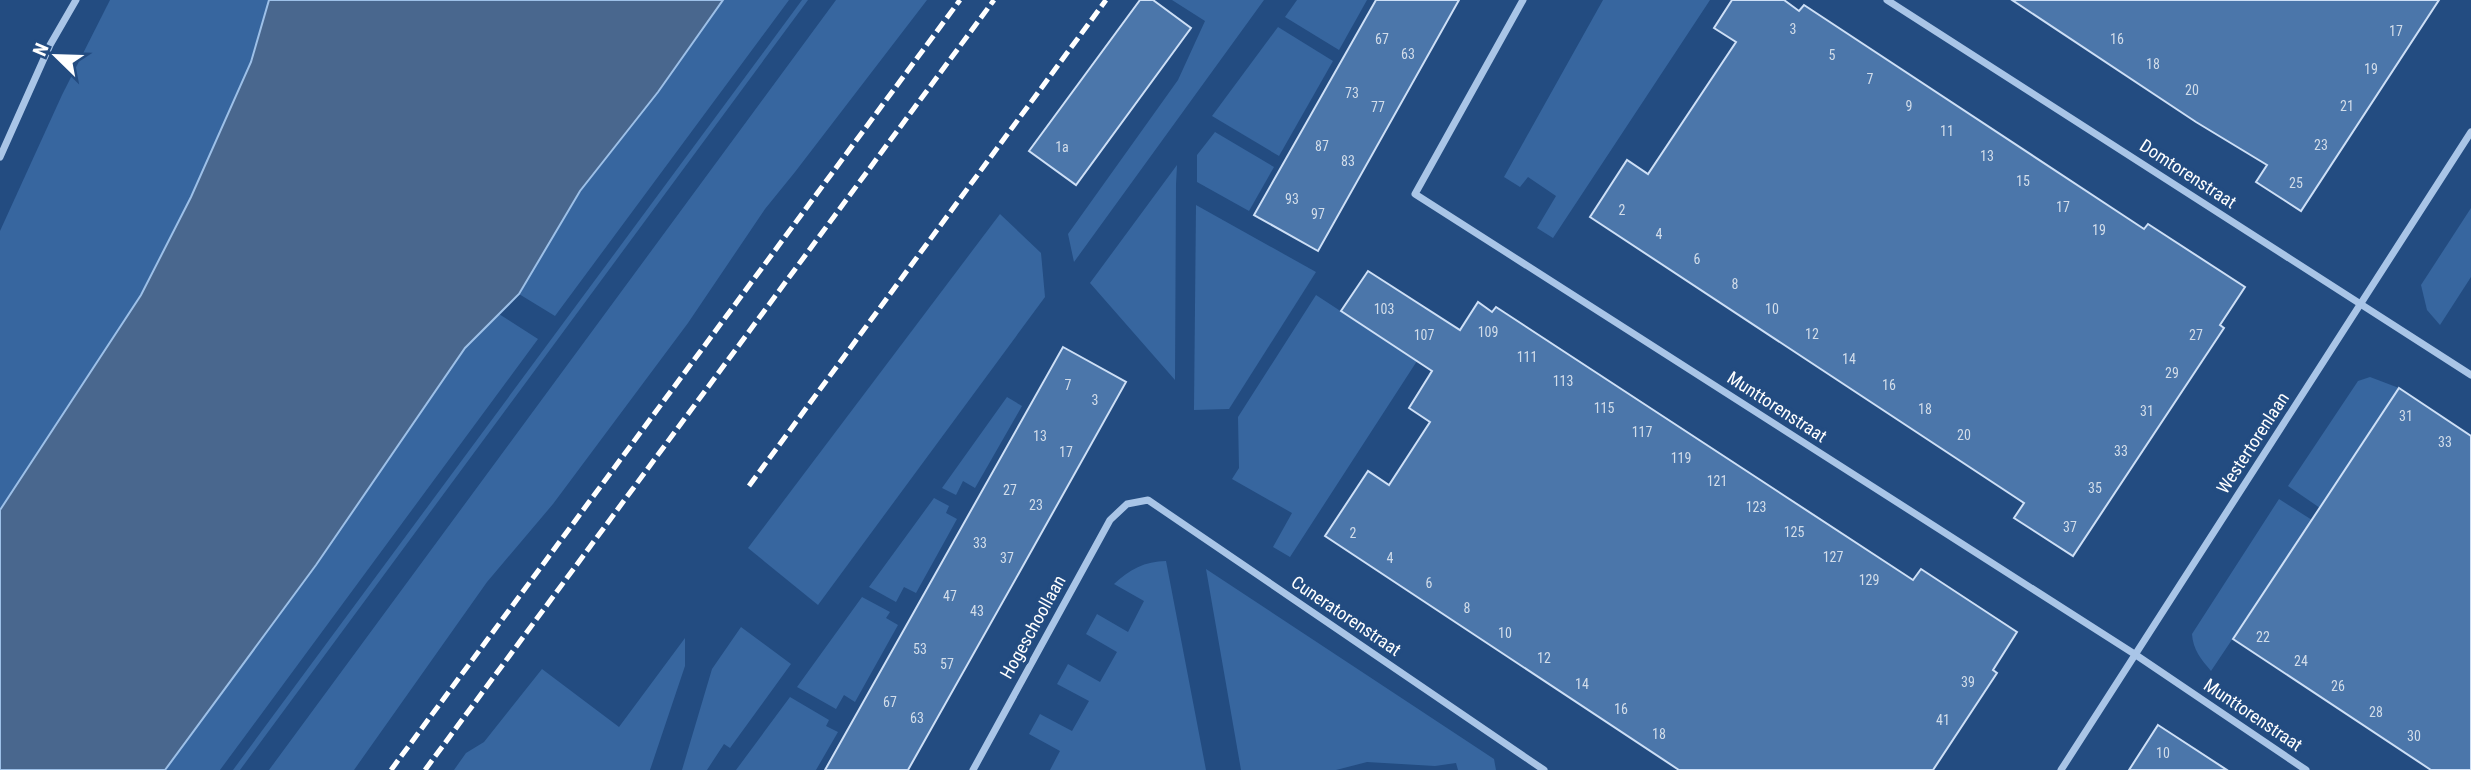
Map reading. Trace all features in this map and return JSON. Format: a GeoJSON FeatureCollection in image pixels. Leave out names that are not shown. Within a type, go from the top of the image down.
{"type":"FeatureCollection","features":[{"type":"Feature","properties":{"kind":"street"},"geometry":{"type":"LineString","coordinates":[[0,157],[50,45],[76,0]]}},
{"type":"Feature","properties":{"kind":"street","name":"Munttorenstraat"},"geometry":{"type":"LineString","coordinates":[[1523,0],[1415,194],[2136,656],[2306,770]]}},
{"type":"Feature","properties":{"kind":"street","name":"Domtorenstraat"},"geometry":{"type":"LineString","coordinates":[[1887,0],[2471,375]]}},
{"type":"Feature","properties":{"kind":"street","name":"Westertorenlaan"},"geometry":{"type":"LineString","coordinates":[[2061,770],[2471,132]]}},
{"type":"Feature","properties":{"kind":"street","name":"Cuneratorenstraat"},"geometry":{"type":"LineString","coordinates":[[1127,505],[1148,500],[1544,770]]}},
{"type":"Feature","properties":{"kind":"street","name":"Hogeschoollaan"},"geometry":{"type":"LineString","coordinates":[[973,770],[1110,520],[1127,505]]}},
{"type":"Feature","properties":{"kind":"shaded area"},"geometry":{"type":"Polygon","coordinates":[[[110,0],[269,0],[251,62],[191,197],[141,295],[0,510],[0,231],[62,95],[110,0]]]}},
{"type":"Feature","properties":{"kind":"shaded area"},"geometry":{"type":"Polygon","coordinates":[[[269,0],[723,0],[658,92],[580,191],[519,294],[465,348],[316,565],[165,770],[0,770],[0,510],[141,295],[191,197],[251,62],[269,0]]]}},
{"type":"Feature","properties":{"kind":"shaded area"},"geometry":{"type":"Polygon","coordinates":[[[723,0],[789,0],[555,316],[519,294],[580,191],[658,92],[723,0]]]}},
{"type":"Feature","properties":{"kind":"shaded area"},"geometry":{"type":"Polygon","coordinates":[[[802,0],[808,0],[240,770],[233,770],[802,0]]]}},
{"type":"Feature","properties":{"kind":"shaded area"},"geometry":{"type":"Polygon","coordinates":[[[836,0],[927,0],[765,209],[688,323],[553,504],[487,582],[354,770],[269,770],[836,0]]]}},
{"type":"Feature","properties":{"kind":"shaded area"},"geometry":{"type":"Polygon","coordinates":[[[1172,0],[1264,0],[1074,262],[1068,234],[1178,80],[1205,21],[1172,0]]]}},
{"type":"Feature","properties":{"kind":"shaded area"},"geometry":{"type":"Polygon","coordinates":[[[1297,0],[1367,0],[1339,50],[1285,17],[1297,0]]]}},
{"type":"Feature","properties":{"kind":"shaded area"},"geometry":{"type":"Polygon","coordinates":[[[1603,0],[1710,0],[1553,238],[1537,228],[1556,196],[1528,177],[1520,187],[1504,177],[1603,0]]]}},
{"type":"Feature","properties":{"kind":"shaded area"},"geometry":{"type":"Polygon","coordinates":[[[1278,27],[1333,61],[1279,156],[1212,116],[1278,27]]]}},
{"type":"Feature","properties":{"kind":"shaded area"},"geometry":{"type":"Polygon","coordinates":[[[1215,132],[1274,167],[1249,211],[1197,182],[1197,155],[1215,132]]]}},
{"type":"Feature","properties":{"kind":"shaded area"},"geometry":{"type":"Polygon","coordinates":[[[1177,165],[1176,184],[1175,380],[1090,283],[1177,165]]]}},
{"type":"Feature","properties":{"kind":"shaded area"},"geometry":{"type":"Polygon","coordinates":[[[1196,205],[1316,272],[1229,409],[1194,410],[1196,205]]]}},
{"type":"Feature","properties":{"kind":"shaded area"},"geometry":{"type":"Polygon","coordinates":[[[2471,208],[2471,277],[2440,325],[2427,310],[2421,285],[2471,208]]]}},
{"type":"Feature","properties":{"kind":"shaded area"},"geometry":{"type":"Polygon","coordinates":[[[1000,214],[1041,253],[1045,297],[818,605],[748,548],[1000,214]]]}},
{"type":"Feature","properties":{"kind":"shaded area"},"geometry":{"type":"Polygon","coordinates":[[[1316,295],[1417,361],[1290,557],[1273,547],[1292,513],[1232,479],[1239,468],[1238,417],[1316,295]]]}},
{"type":"Feature","properties":{"kind":"shaded area"},"geometry":{"type":"Polygon","coordinates":[[[499,314],[538,339],[220,770],[165,770],[316,565],[465,348],[499,314]]]}},
{"type":"Feature","properties":{"kind":"shaded area"},"geometry":{"type":"Polygon","coordinates":[[[2370,377],[2399,388],[2320,508],[2288,486],[2358,381],[2370,377]]]}},
{"type":"Feature","properties":{"kind":"shaded area"},"geometry":{"type":"Polygon","coordinates":[[[1007,397],[1022,406],[975,488],[963,481],[956,495],[942,488],[1007,397]]]}},
{"type":"Feature","properties":{"kind":"shaded area"},"geometry":{"type":"Polygon","coordinates":[[[934,498],[949,506],[946,513],[957,519],[916,593],[904,587],[896,602],[869,587],[934,498]]]}},
{"type":"Feature","properties":{"kind":"shaded area"},"geometry":{"type":"Polygon","coordinates":[[[2279,499],[2312,520],[2211,671],[2196,650],[2192,634],[2279,499]]]}},
{"type":"Feature","properties":{"kind":"shaded area"},"geometry":{"type":"Polygon","coordinates":[[[1166,561],[1206,770],[1050,770],[1060,751],[1029,734],[1040,714],[1072,731],[1089,701],[1057,684],[1068,664],[1100,682],[1117,652],[1086,634],[1097,614],[1128,632],[1144,601],[1114,584],[1138,567],[1166,561]]]}},
{"type":"Feature","properties":{"kind":"shaded area"},"geometry":{"type":"Polygon","coordinates":[[[1206,569],[1494,759],[1496,770],[1458,770],[1456,763],[1435,766],[1367,762],[1336,770],[1241,770],[1206,569]]]}},
{"type":"Feature","properties":{"kind":"shaded area"},"geometry":{"type":"Polygon","coordinates":[[[862,597],[890,612],[886,618],[898,625],[855,702],[844,695],[836,709],[797,687],[862,597]]]}},
{"type":"Feature","properties":{"kind":"shaded area"},"geometry":{"type":"Polygon","coordinates":[[[741,627],[791,664],[730,748],[724,744],[707,770],[682,770],[712,669],[741,627]]]}},
{"type":"Feature","properties":{"kind":"shaded area"},"geometry":{"type":"Polygon","coordinates":[[[685,638],[685,666],[650,770],[454,770],[466,753],[484,742],[542,669],[619,727],[685,638]]]}},
{"type":"Feature","properties":{"kind":"shaded area"},"geometry":{"type":"Polygon","coordinates":[[[790,697],[829,720],[826,726],[838,732],[816,770],[736,770],[790,697]]]}},
{"type":"Feature","properties":{"kind":"building"},"geometry":{"type":"Polygon","coordinates":[[[1140,0],[1153,0],[1191,28],[1076,185],[1029,151],[1140,0]]]}},
{"type":"Feature","properties":{"kind":"building"},"geometry":{"type":"Polygon","coordinates":[[[1376,0],[1459,0],[1318,251],[1254,215],[1376,0]]]}},
{"type":"Feature","properties":{"kind":"building"},"geometry":{"type":"Polygon","coordinates":[[[1732,0],[1784,0],[1799,11],[1804,5],[2144,229],[2148,224],[2245,287],[2220,325],[2224,328],[2073,556],[2014,518],[2024,503],[1590,217],[1627,160],[1648,174],[1736,42],[1714,28],[1732,0]]]}},
{"type":"Feature","properties":{"kind":"building"},"geometry":{"type":"Polygon","coordinates":[[[2012,0],[2439,0],[2301,211],[2256,182],[2267,165],[2196,122],[2012,0]]]}},
{"type":"Feature","properties":{"kind":"building"},"geometry":{"type":"Polygon","coordinates":[[[1368,271],[1460,330],[1478,302],[1492,312],[1496,307],[1913,580],[1921,569],[2017,632],[1993,670],[1997,673],[1933,770],[1679,770],[1325,536],[1368,471],[1389,485],[1430,422],[1409,408],[1432,371],[1341,311],[1368,271]]]}},
{"type":"Feature","properties":{"kind":"building"},"geometry":{"type":"Polygon","coordinates":[[[1063,347],[1126,382],[1019,573],[908,770],[825,770],[1063,347]]]}},
{"type":"Feature","properties":{"kind":"building"},"geometry":{"type":"Polygon","coordinates":[[[2399,388],[2471,436],[2471,770],[2431,770],[2233,639],[2399,388]]]}},
{"type":"Feature","properties":{"kind":"building"},"geometry":{"type":"Polygon","coordinates":[[[2158,725],[2227,770],[2129,770],[2158,725]]]}},
{"type":"Feature","properties":{"kind":"railway"},"geometry":{"type":"LineString","coordinates":[[391,770],[960,0]]}},
{"type":"Feature","properties":{"kind":"railway"},"geometry":{"type":"LineString","coordinates":[[425,770],[994,0]]}},
{"type":"Feature","properties":{"kind":"railway"},"geometry":{"type":"LineString","coordinates":[[749,486],[1106,0]]}}]}
